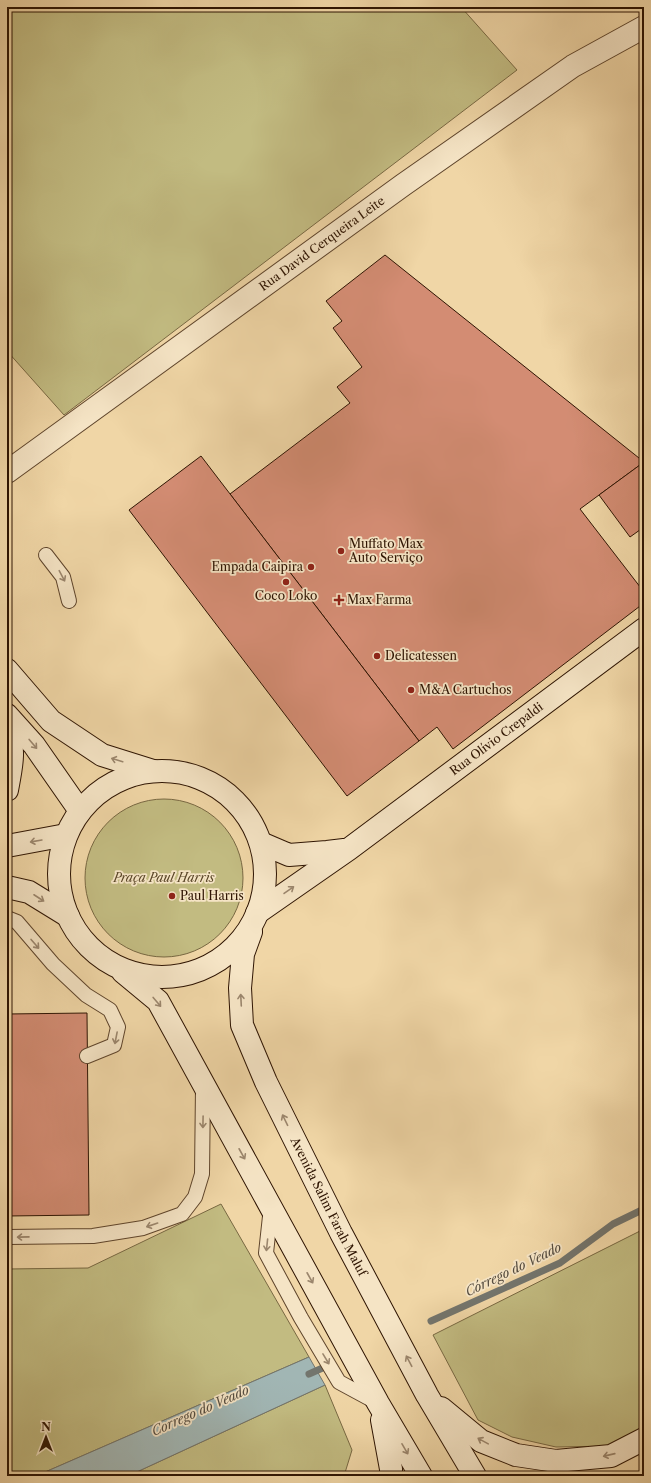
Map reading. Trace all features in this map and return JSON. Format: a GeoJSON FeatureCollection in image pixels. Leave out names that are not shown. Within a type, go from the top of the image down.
{"type":"FeatureCollection","features":[{"type":"Feature","properties":{"kind":"main road","name":"Rua David Cerqueira Leite"},"geometry":{"type":"LineString","coordinates":[[7,472],[402,185],[560,74],[644,27]]}},
{"type":"Feature","properties":{"kind":"main road","name":"Rua Olívio Crepaldi"},"geometry":{"type":"LineString","coordinates":[[256,917],[644,628]]}},
{"type":"Feature","properties":{"kind":"main road"},"geometry":{"type":"LineString","coordinates":[[7,670],[51,721],[102,755],[154,771]]}},
{"type":"Feature","properties":{"kind":"main road"},"geometry":{"type":"LineString","coordinates":[[7,715],[34,745],[80,811]]}},
{"type":"Feature","properties":{"kind":"main road"},"geometry":{"type":"LineString","coordinates":[[7,727],[10,735],[13,757],[7,790]]}},
{"type":"Feature","properties":{"kind":"main road"},"geometry":{"type":"LineString","coordinates":[[154,771],[126,777],[100,791],[80,811],[66,835],[59,862],[59,890],[68,916],[88,946],[117,967],[158,1001],[378,1403],[421,1476]]}},
{"type":"Feature","properties":{"kind":"main road","name":"Avenida Salim Farah Maluf"},"geometry":{"type":"LineString","coordinates":[[154,771],[188,774],[220,788],[245,812],[261,843],[266,869],[263,897],[243,954],[240,988],[242,1025],[266,1082],[338,1226],[427,1395],[475,1476]]}},
{"type":"Feature","properties":{"kind":"main road"},"geometry":{"type":"LineString","coordinates":[[7,846],[66,835]]}},
{"type":"Feature","properties":{"kind":"main road"},"geometry":{"type":"LineString","coordinates":[[261,843],[289,855],[349,849]]}},
{"type":"Feature","properties":{"kind":"main road"},"geometry":{"type":"LineString","coordinates":[[7,888],[29,892],[68,916]]}},
{"type":"Feature","properties":{"kind":"main road"},"geometry":{"type":"LineString","coordinates":[[117,967],[155,977],[195,972],[229,953],[256,917]]}},
{"type":"Feature","properties":{"kind":"main road"},"geometry":{"type":"LineString","coordinates":[[427,1395],[481,1441],[516,1455],[556,1461],[611,1456],[644,1440]]}},
{"type":"Feature","properties":{"kind":"main road"},"geometry":{"type":"LineString","coordinates":[[378,1403],[391,1469],[391,1476]]}},
{"type":"Feature","properties":{"kind":"lane"},"geometry":{"type":"LineString","coordinates":[[46,555],[63,577],[70,601]]}},
{"type":"Feature","properties":{"kind":"lane"},"geometry":{"type":"LineString","coordinates":[[7,918],[17,922],[53,964],[86,995],[110,1010],[118,1027],[114,1045],[87,1056]]}},
{"type":"Feature","properties":{"kind":"lane"},"geometry":{"type":"LineString","coordinates":[[7,1237],[93,1236],[143,1228],[182,1214],[195,1197],[202,1174],[203,1083]]}},
{"type":"Feature","properties":{"kind":"green space"},"geometry":{"type":"Polygon","coordinates":[[[7,7],[461,7],[517,70],[64,415],[7,351],[7,7]]]}},
{"type":"Feature","properties":{"kind":"green space","name":"Praça Paul Harris"},"geometry":{"type":"Polygon","coordinates":[[[172,799],[187,802],[201,808],[220,822],[230,834],[240,855],[243,878],[240,901],[230,922],[220,934],[208,944],[187,954],[172,957],[156,957],[141,954],[120,944],[108,934],[98,922],[88,901],[86,893],[85,870],[88,855],[98,834],[108,822],[120,812],[141,802],[149,800],[172,799]]]}},
{"type":"Feature","properties":{"kind":"green space"},"geometry":{"type":"Polygon","coordinates":[[[221,1204],[309,1357],[36,1476],[7,1476],[7,1269],[88,1268],[221,1204]]]}},
{"type":"Feature","properties":{"kind":"green space"},"geometry":{"type":"Polygon","coordinates":[[[644,1229],[644,1428],[610,1446],[556,1447],[512,1437],[478,1420],[433,1335],[644,1229]]]}},
{"type":"Feature","properties":{"kind":"green space"},"geometry":{"type":"Polygon","coordinates":[[[325,1385],[352,1450],[344,1476],[128,1476],[325,1385]]]}},
{"type":"Feature","properties":{"kind":"water"},"geometry":{"type":"Polygon","coordinates":[[[309,1357],[325,1385],[128,1476],[36,1476],[309,1357]]]}},
{"type":"Feature","properties":{"kind":"building"},"geometry":{"type":"Polygon","coordinates":[[[385,255],[644,462],[580,509],[644,592],[644,603],[453,749],[437,727],[419,741],[230,494],[350,403],[337,387],[362,367],[333,328],[342,321],[326,301],[385,255]]]}},
{"type":"Feature","properties":{"kind":"building"},"geometry":{"type":"Polygon","coordinates":[[[201,456],[419,741],[347,796],[129,510],[201,456]]]}},
{"type":"Feature","properties":{"kind":"building"},"geometry":{"type":"Polygon","coordinates":[[[644,462],[644,527],[630,537],[599,495],[644,462]]]}},
{"type":"Feature","properties":{"kind":"building"},"geometry":{"type":"Polygon","coordinates":[[[87,1013],[89,1215],[7,1216],[7,1014],[87,1013]]]}},
{"type":"Feature","properties":{"kind":"waterway","name":"Córrego do Veado"},"geometry":{"type":"LineString","coordinates":[[431,1321],[560,1263],[613,1224],[644,1209]]}},
{"type":"Feature","properties":{"kind":"waterway","name":"Corrego do Veado"},"geometry":{"type":"LineString","coordinates":[[309,1374],[327,1366]]}},
{"type":"Feature","properties":{"kind":"place","name":"Muffato Max Auto Serviço"},"geometry":{"type":"Point","coordinates":[341,551]}},
{"type":"Feature","properties":{"kind":"place","name":"Empada Caipira"},"geometry":{"type":"Point","coordinates":[311,567]}},
{"type":"Feature","properties":{"kind":"place","name":"Coco Loko"},"geometry":{"type":"Point","coordinates":[286,582]}},
{"type":"Feature","properties":{"kind":"place","name":"Max Farma"},"geometry":{"type":"Point","coordinates":[339,600]}},
{"type":"Feature","properties":{"kind":"place","name":"Delicatessen"},"geometry":{"type":"Point","coordinates":[377,656]}},
{"type":"Feature","properties":{"kind":"place","name":"M&A Cartuchos"},"geometry":{"type":"Point","coordinates":[411,690]}},
{"type":"Feature","properties":{"kind":"place","name":"Paul Harris"},"geometry":{"type":"Point","coordinates":[172,896]}}]}
